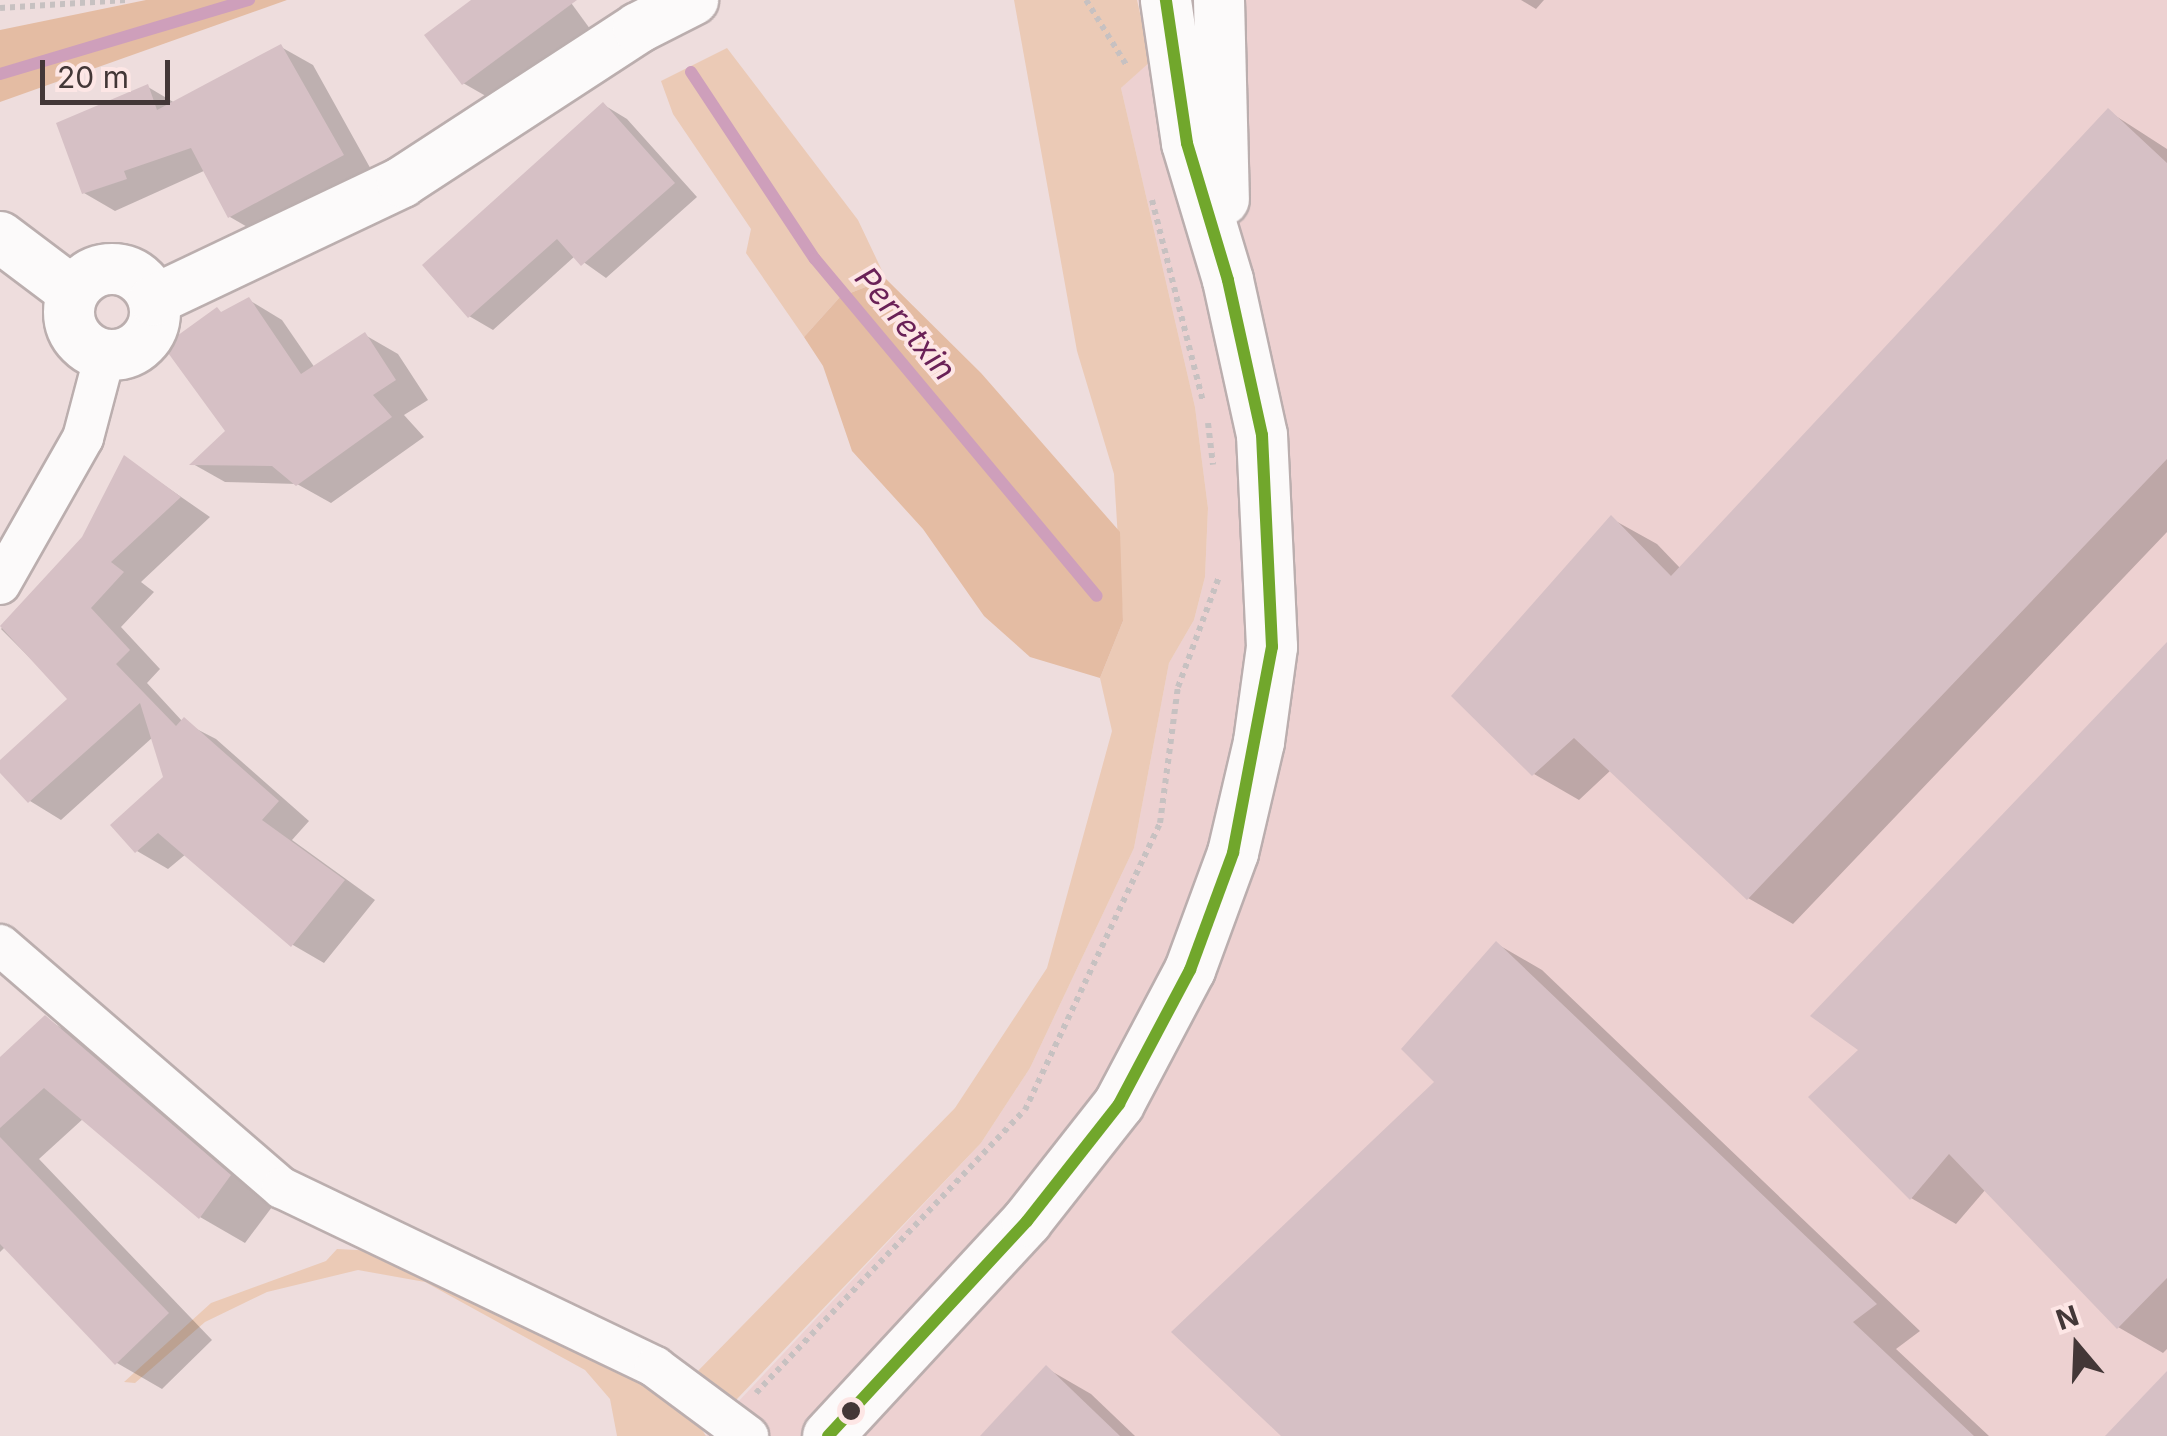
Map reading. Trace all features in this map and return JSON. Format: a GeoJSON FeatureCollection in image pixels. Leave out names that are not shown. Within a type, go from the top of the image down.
{"type":"FeatureCollection","features":[{"type":"Feature","properties":{"kind":"street"},"geometry":{"type":"LineString","coordinates":[[154,300],[402,182],[638,28],[693,0]]}},
{"type":"Feature","properties":{"kind":"street"},"geometry":{"type":"LineString","coordinates":[[828,1436],[1027,1221],[1118,1104],[1190,970],[1233,853],[1259,742],[1272,647],[1272,553],[1262,435],[1228,280],[1188,144],[1166,0]]}},
{"type":"Feature","properties":{"kind":"street"},"geometry":{"type":"LineString","coordinates":[[1218,0],[1228,280]]}},
{"type":"Feature","properties":{"kind":"street"},"geometry":{"type":"LineString","coordinates":[[0,237],[73,292]]}},
{"type":"Feature","properties":{"kind":"street"},"geometry":{"type":"LineString","coordinates":[[116,268],[140,278],[154,300],[153,328],[134,350],[105,355],[86,348],[73,331],[68,312],[73,292],[91,274],[116,268]]}},
{"type":"Feature","properties":{"kind":"street"},"geometry":{"type":"LineString","coordinates":[[0,584],[84,438],[105,355]]}},
{"type":"Feature","properties":{"kind":"street"},"geometry":{"type":"LineString","coordinates":[[0,945],[282,1188],[655,1366],[738,1428]]}},
{"type":"Feature","properties":{"kind":"path"},"geometry":{"type":"LineString","coordinates":[[0,8],[126,0]]}},
{"type":"Feature","properties":{"kind":"path"},"geometry":{"type":"LineString","coordinates":[[1086,0],[1133,74]]}},
{"type":"Feature","properties":{"kind":"path"},"geometry":{"type":"LineString","coordinates":[[1150,190],[1159,248],[1207,416],[1215,482]]}},
{"type":"Feature","properties":{"kind":"path"},"geometry":{"type":"LineString","coordinates":[[738,1428],[1026,1110],[1160,823],[1178,686],[1219,581],[1219,564]]}},
{"type":"Feature","properties":{"kind":"shaded area"},"geometry":{"type":"Polygon","coordinates":[[[146,0],[287,0],[0,102],[0,30],[146,0]]]}},
{"type":"Feature","properties":{"kind":"shaded area"},"geometry":{"type":"Polygon","coordinates":[[[1014,0],[1137,0],[1151,61],[1121,88],[1195,407],[1208,508],[1205,577],[1194,620],[1169,663],[1134,848],[1030,1068],[981,1143],[736,1400],[694,1375],[955,1108],[1047,968],[1112,731],[1100,678],[1123,621],[1114,474],[1077,351],[1014,0]]]}},
{"type":"Feature","properties":{"kind":"shaded area"},"geometry":{"type":"Polygon","coordinates":[[[1138,0],[2167,0],[2167,1436],[706,1436],[981,1143],[1030,1068],[1134,848],[1169,663],[1194,620],[1205,577],[1208,508],[1195,407],[1121,88],[1150,61],[1138,0]]]}},
{"type":"Feature","properties":{"kind":"shaded area"},"geometry":{"type":"Polygon","coordinates":[[[727,48],[858,220],[886,279],[840,297],[804,337],[746,253],[751,229],[673,114],[661,81],[727,48]]]}},
{"type":"Feature","properties":{"kind":"shaded area"},"geometry":{"type":"Polygon","coordinates":[[[886,279],[981,373],[1120,532],[1123,621],[1100,678],[1030,657],[984,616],[923,529],[852,451],[823,366],[804,337],[840,297],[886,279]]]}},
{"type":"Feature","properties":{"kind":"shaded area"},"geometry":{"type":"Polygon","coordinates":[[[337,1249],[376,1251],[557,1332],[691,1413],[706,1436],[617,1436],[610,1399],[585,1370],[425,1282],[358,1270],[267,1292],[205,1322],[135,1383],[124,1382],[211,1303],[326,1261],[337,1249]]]}},
{"type":"Feature","properties":{"kind":"building"},"geometry":{"type":"Polygon","coordinates":[[[471,0],[577,0],[462,85],[424,35],[471,0]]]}},
{"type":"Feature","properties":{"kind":"building"},"geometry":{"type":"Polygon","coordinates":[[[281,44],[344,155],[228,218],[191,148],[124,171],[127,179],[82,194],[56,123],[148,84],[157,110],[281,44]]]}},
{"type":"Feature","properties":{"kind":"building"},"geometry":{"type":"Polygon","coordinates":[[[603,102],[675,183],[581,266],[557,239],[468,318],[422,265],[603,102]]]}},
{"type":"Feature","properties":{"kind":"building"},"geometry":{"type":"Polygon","coordinates":[[[2108,108],[2167,163],[2167,459],[1747,900],[1574,738],[1532,776],[1451,696],[1611,515],[1671,576],[2108,108]]]}},
{"type":"Feature","properties":{"kind":"building"},"geometry":{"type":"Polygon","coordinates":[[[249,297],[301,374],[365,332],[396,380],[373,395],[392,417],[296,486],[272,466],[189,465],[225,431],[163,346],[217,307],[221,312],[249,297]]]}},
{"type":"Feature","properties":{"kind":"building"},"geometry":{"type":"Polygon","coordinates":[[[124,455],[181,497],[111,562],[124,572],[91,608],[130,650],[116,664],[176,726],[184,717],[279,801],[262,820],[345,880],[291,947],[158,833],[135,853],[110,825],[163,777],[140,703],[28,803],[0,773],[0,760],[67,699],[0,626],[82,537],[124,455]]]}},
{"type":"Feature","properties":{"kind":"building"},"geometry":{"type":"Polygon","coordinates":[[[2167,642],[2167,1278],[2117,1329],[1949,1154],[1910,1200],[1808,1097],[1858,1050],[1810,1016],[2167,642]]]}},
{"type":"Feature","properties":{"kind":"building"},"geometry":{"type":"Polygon","coordinates":[[[1496,941],[1877,1304],[1853,1322],[1974,1436],[1281,1436],[1171,1332],[1434,1082],[1401,1049],[1496,941]]]}},
{"type":"Feature","properties":{"kind":"building"},"geometry":{"type":"Polygon","coordinates":[[[45,1015],[231,1175],[199,1219],[44,1088],[0,1128],[0,1057],[45,1015]]]}},
{"type":"Feature","properties":{"kind":"building"},"geometry":{"type":"Polygon","coordinates":[[[0,1137],[169,1313],[115,1365],[0,1244],[0,1137]]]}},
{"type":"Feature","properties":{"kind":"building"},"geometry":{"type":"Polygon","coordinates":[[[1046,1365],[1120,1436],[980,1436],[1046,1365]]]}},
{"type":"Feature","properties":{"kind":"building"},"geometry":{"type":"Polygon","coordinates":[[[2167,1371],[2167,1436],[2105,1436],[2167,1371]]]}},
{"type":"Feature","properties":{"kind":"waterway","name":"Perretxin"},"geometry":{"type":"LineString","coordinates":[[0,74],[249,0]]}},
{"type":"Feature","properties":{"kind":"waterway","name":"Perretxin"},"geometry":{"type":"LineString","coordinates":[[691,72],[815,259],[1097,596]]}},
{"type":"Feature","properties":{"kind":"transit line"},"geometry":{"type":"LineString","coordinates":[[828,1436],[1027,1221],[1119,1104],[1190,970],[1233,853],[1272,647],[1262,435],[1228,280],[1187,143],[1166,0]]}}]}
